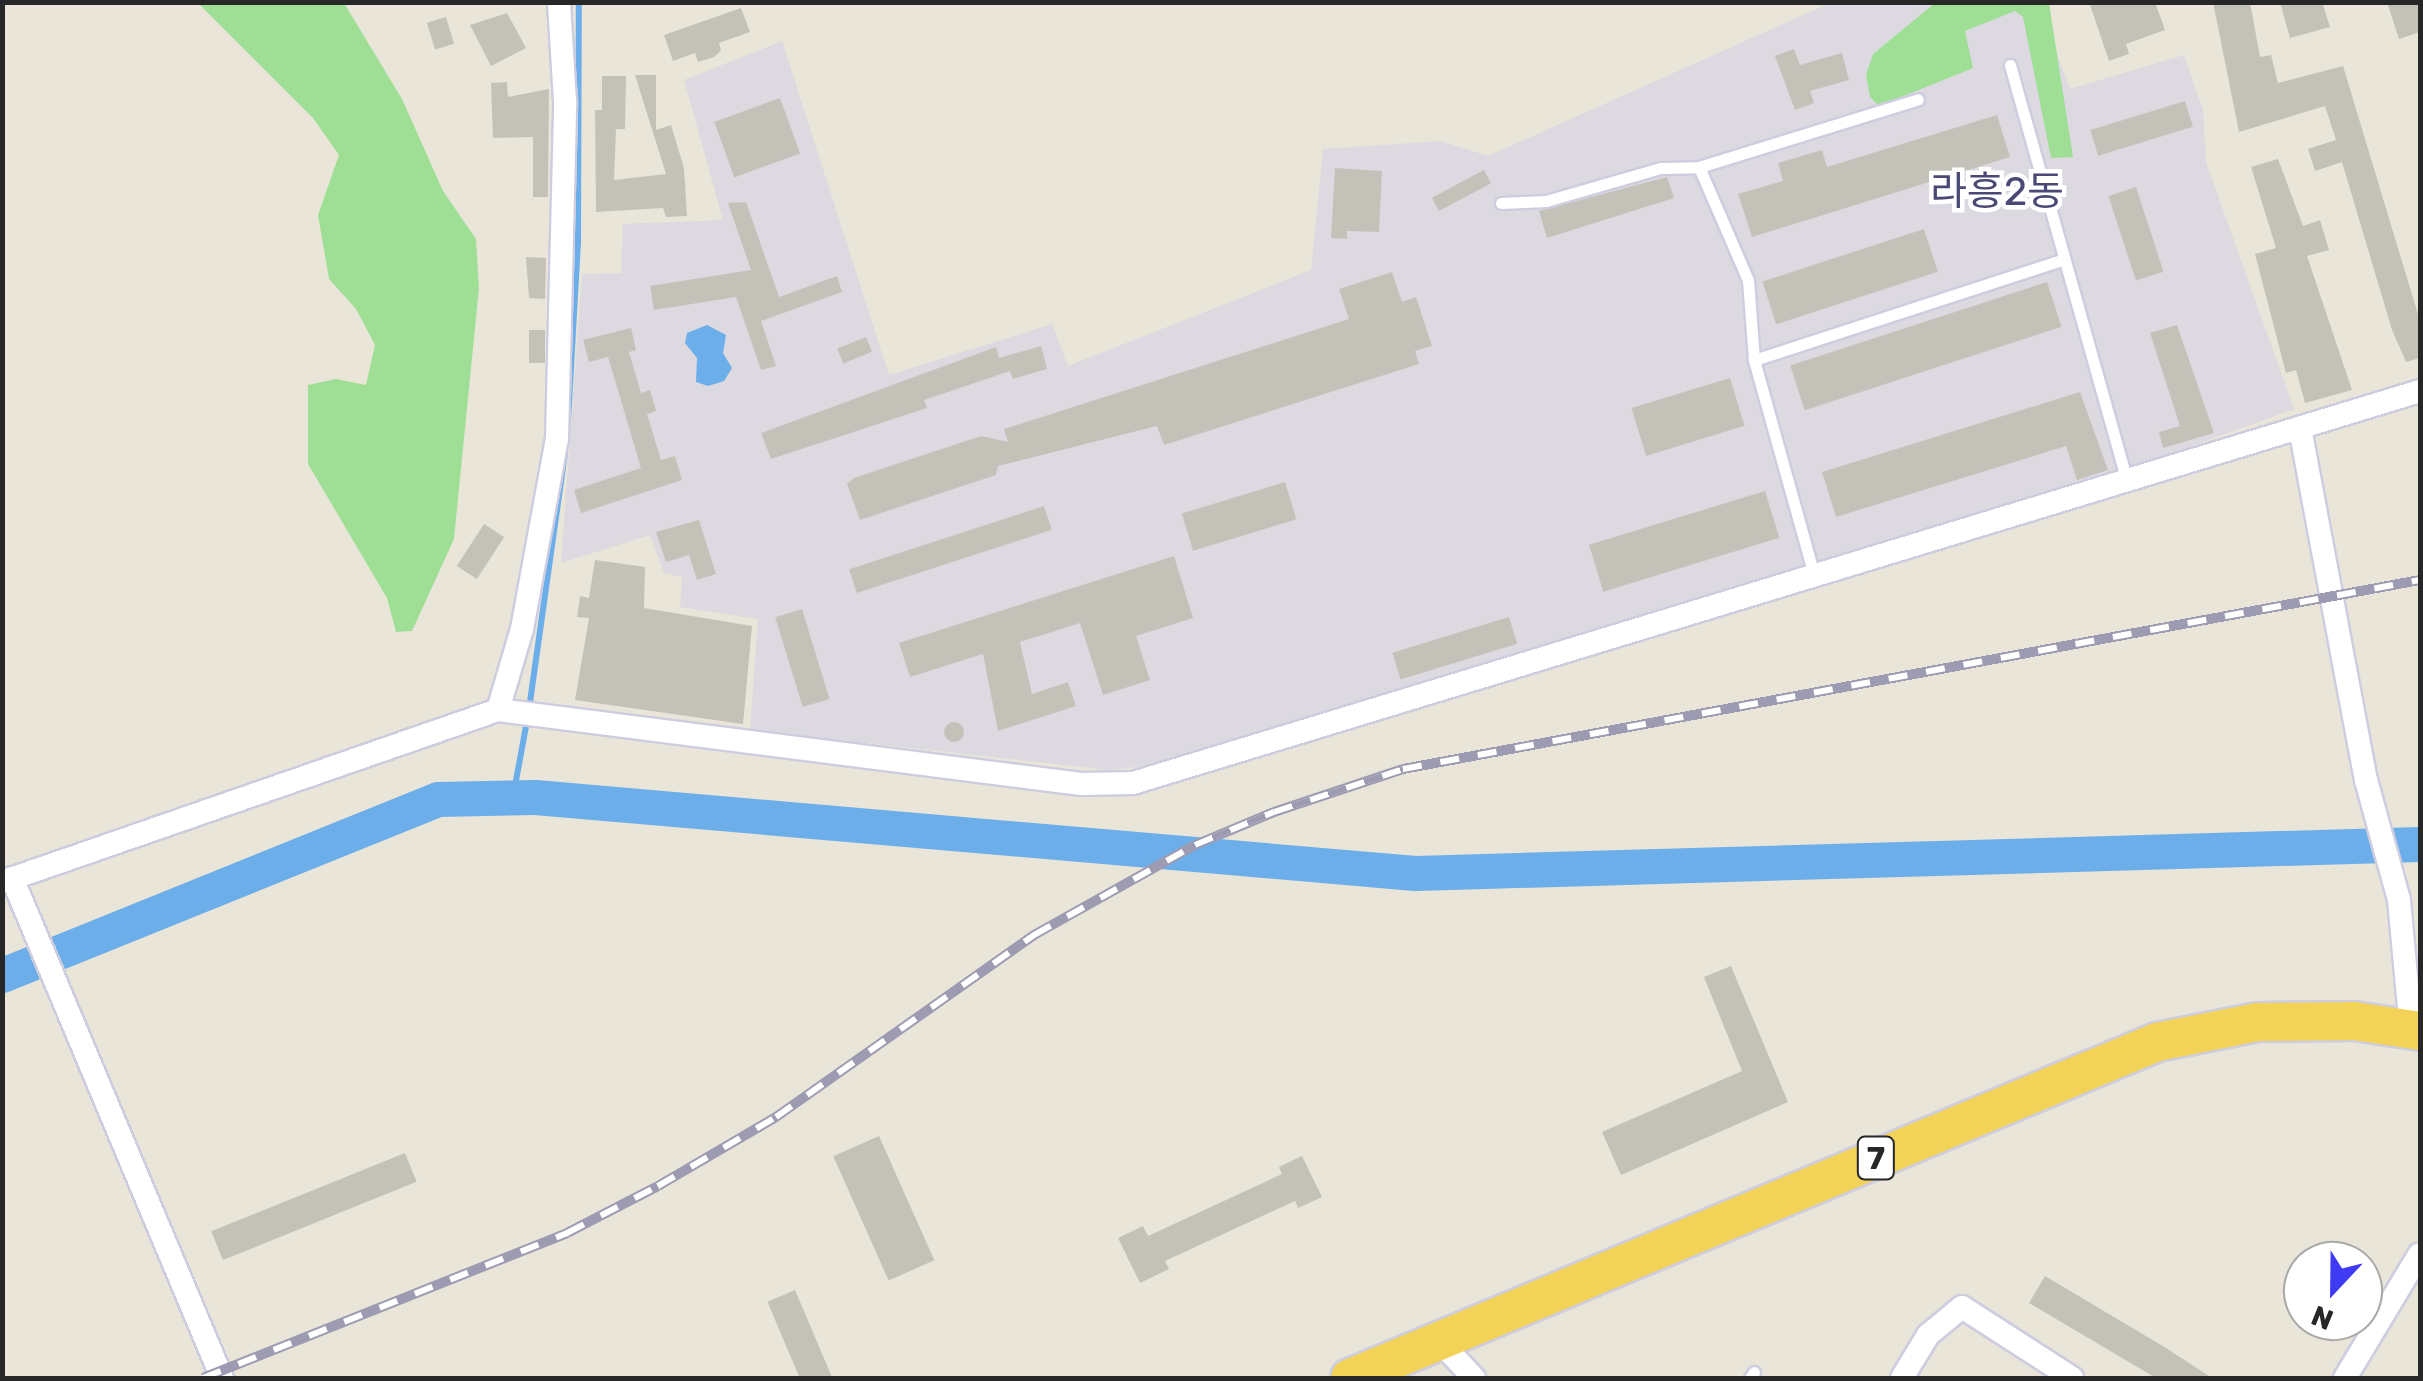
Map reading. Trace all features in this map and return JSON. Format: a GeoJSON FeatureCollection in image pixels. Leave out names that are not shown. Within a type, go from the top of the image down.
{"type":"FeatureCollection","features":[{"type":"Feature","properties":{"kind":"highway","name":"7"},"geometry":{"type":"LineString","coordinates":[[1350,1378],[2158,1042],[2258,1022],[2416,1030]]}},
{"type":"Feature","properties":{"kind":"street"},"geometry":{"type":"LineString","coordinates":[[498,710],[522,629],[557,439],[566,101],[559,2]]}},
{"type":"Feature","properties":{"kind":"street"},"geometry":{"type":"LineString","coordinates":[[222,1378],[22,902],[7,880],[498,710],[1112,786],[1815,578],[2126,478],[2420,391]]}},
{"type":"Feature","properties":{"kind":"street"},"geometry":{"type":"LineString","coordinates":[[2300,428],[2366,780],[2398,900],[2416,1030]]}},
{"type":"Feature","properties":{"kind":"street"},"geometry":{"type":"LineString","coordinates":[[2345,1378],[2418,1255]]}},
{"type":"Feature","properties":{"kind":"street"},"geometry":{"type":"LineString","coordinates":[[1902,1378],[1928,1335],[1962,1307],[2063,1376]]}},
{"type":"Feature","properties":{"kind":"street"},"geometry":{"type":"LineString","coordinates":[[1441,1343],[1474,1378]]}},
{"type":"Feature","properties":{"kind":"lane"},"geometry":{"type":"LineString","coordinates":[[2010,65],[2126,478]]}},
{"type":"Feature","properties":{"kind":"lane"},"geometry":{"type":"LineString","coordinates":[[1501,203],[1546,201],[1660,168],[1699,167],[1918,99]]}},
{"type":"Feature","properties":{"kind":"lane"},"geometry":{"type":"LineString","coordinates":[[1699,167],[1744,266],[1754,360],[1815,578]]}},
{"type":"Feature","properties":{"kind":"lane"},"geometry":{"type":"LineString","coordinates":[[1754,360],[2064,258]]}},
{"type":"Feature","properties":{"kind":"shaded area"},"geometry":{"type":"Polygon","coordinates":[[[1830,3],[2038,3],[2070,89],[2184,55],[2203,110],[2206,162],[2294,409],[2076,488],[1157,765],[1108,770],[750,730],[758,619],[680,607],[682,577],[664,573],[650,535],[561,563],[582,274],[621,273],[623,224],[723,220],[684,80],[782,41],[889,375],[1052,324],[1068,366],[1311,270],[1323,149],[1441,141],[1488,156],[1830,3]]]}},
{"type":"Feature","properties":{"kind":"green space"},"geometry":{"type":"Polygon","coordinates":[[[198,3],[344,3],[402,99],[443,191],[476,239],[479,288],[454,539],[412,631],[396,632],[387,598],[308,464],[308,385],[336,379],[366,385],[375,345],[356,309],[329,279],[318,215],[339,155],[313,118],[198,3]]]}},
{"type":"Feature","properties":{"kind":"green space"},"geometry":{"type":"Polygon","coordinates":[[[1935,3],[2049,3],[2073,157],[2051,158],[2023,17],[2015,11],[1965,31],[1973,68],[1879,106],[1870,97],[1866,75],[1873,54],[1935,3]]]}},
{"type":"Feature","properties":{"kind":"water"},"geometry":{"type":"Polygon","coordinates":[[[707,325],[726,335],[723,353],[732,368],[724,381],[708,386],[696,382],[697,358],[685,343],[687,333],[707,325]]]}},
{"type":"Feature","properties":{"kind":"building"},"geometry":{"type":"Polygon","coordinates":[[[2089,2],[2155,2],[2165,30],[2126,44],[2129,54],[2109,61],[2089,2]]]}},
{"type":"Feature","properties":{"kind":"building"},"geometry":{"type":"Polygon","coordinates":[[[2213,2],[2250,2],[2260,57],[2271,55],[2278,83],[2343,66],[2420,321],[2420,358],[2406,362],[2392,330],[2342,162],[2315,171],[2308,149],[2336,140],[2325,106],[2239,132],[2213,2]]]}},
{"type":"Feature","properties":{"kind":"building"},"geometry":{"type":"Polygon","coordinates":[[[2280,2],[2322,2],[2330,27],[2290,38],[2280,2]]]}},
{"type":"Feature","properties":{"kind":"building"},"geometry":{"type":"Polygon","coordinates":[[[2387,2],[2420,2],[2420,32],[2399,39],[2387,2]]]}},
{"type":"Feature","properties":{"kind":"building"},"geometry":{"type":"Polygon","coordinates":[[[741,8],[750,32],[719,43],[721,51],[714,57],[698,62],[695,53],[673,61],[664,35],[741,8]]]}},
{"type":"Feature","properties":{"kind":"building"},"geometry":{"type":"Polygon","coordinates":[[[507,13],[526,48],[491,66],[470,25],[507,13]]]}},
{"type":"Feature","properties":{"kind":"building"},"geometry":{"type":"Polygon","coordinates":[[[446,17],[454,44],[435,50],[427,23],[446,17]]]}},
{"type":"Feature","properties":{"kind":"building"},"geometry":{"type":"Polygon","coordinates":[[[1794,49],[1800,65],[1842,53],[1849,80],[1810,91],[1814,103],[1795,110],[1775,56],[1794,49]]]}},
{"type":"Feature","properties":{"kind":"building"},"geometry":{"type":"Polygon","coordinates":[[[635,75],[656,75],[656,130],[671,125],[684,168],[687,216],[666,217],[663,208],[596,212],[595,110],[602,110],[602,76],[626,76],[625,129],[616,129],[614,180],[666,174],[635,75]]]}},
{"type":"Feature","properties":{"kind":"building"},"geometry":{"type":"Polygon","coordinates":[[[507,82],[508,97],[549,89],[548,197],[533,197],[533,137],[493,138],[491,83],[507,82]]]}},
{"type":"Feature","properties":{"kind":"building"},"geometry":{"type":"Polygon","coordinates":[[[780,98],[800,153],[734,177],[714,122],[780,98]]]}},
{"type":"Feature","properties":{"kind":"building"},"geometry":{"type":"Polygon","coordinates":[[[2185,101],[2193,127],[2098,156],[2090,130],[2185,101]]]}},
{"type":"Feature","properties":{"kind":"building"},"geometry":{"type":"Polygon","coordinates":[[[1997,115],[2010,157],[1752,237],[1738,194],[1783,181],[1778,163],[1822,150],[1827,167],[1997,115]]]}},
{"type":"Feature","properties":{"kind":"building"},"geometry":{"type":"Polygon","coordinates":[[[2278,159],[2303,226],[2320,220],[2329,250],[2307,256],[2352,390],[2305,403],[2296,370],[2286,373],[2255,254],[2276,248],[2251,167],[2278,159]]]}},
{"type":"Feature","properties":{"kind":"building"},"geometry":{"type":"Polygon","coordinates":[[[1335,168],[1382,171],[1379,232],[1347,231],[1347,239],[1331,238],[1335,168]]]}},
{"type":"Feature","properties":{"kind":"building"},"geometry":{"type":"Polygon","coordinates":[[[1484,170],[1491,183],[1439,211],[1432,198],[1484,170]]]}},
{"type":"Feature","properties":{"kind":"building"},"geometry":{"type":"Polygon","coordinates":[[[1667,177],[1674,198],[1547,238],[1539,211],[1667,177]]]}},
{"type":"Feature","properties":{"kind":"building"},"geometry":{"type":"Polygon","coordinates":[[[2136,187],[2164,272],[2136,281],[2108,196],[2136,187]]]}},
{"type":"Feature","properties":{"kind":"building"},"geometry":{"type":"Polygon","coordinates":[[[746,202],[779,297],[837,276],[842,292],[761,321],[776,366],[761,370],[736,297],[654,310],[650,286],[751,270],[728,203],[746,202]]]}},
{"type":"Feature","properties":{"kind":"building"},"geometry":{"type":"Polygon","coordinates":[[[1924,229],[1938,272],[1776,324],[1762,282],[1924,229]]]}},
{"type":"Feature","properties":{"kind":"building"},"geometry":{"type":"Polygon","coordinates":[[[526,257],[546,258],[545,299],[529,298],[526,257]]]}},
{"type":"Feature","properties":{"kind":"building"},"geometry":{"type":"Polygon","coordinates":[[[1392,272],[1402,302],[1416,297],[1432,346],[1415,351],[1419,364],[1164,445],[1157,426],[998,466],[996,475],[860,520],[847,484],[854,478],[981,436],[1008,442],[1004,429],[1349,319],[1339,289],[1392,272]]]}},
{"type":"Feature","properties":{"kind":"building"},"geometry":{"type":"Polygon","coordinates":[[[2047,282],[2062,327],[1805,410],[1790,365],[2047,282]]]}},
{"type":"Feature","properties":{"kind":"building"},"geometry":{"type":"Polygon","coordinates":[[[2177,325],[2214,433],[2163,448],[2159,432],[2180,426],[2150,333],[2177,325]]]}},
{"type":"Feature","properties":{"kind":"building"},"geometry":{"type":"Polygon","coordinates":[[[631,328],[636,350],[629,352],[641,393],[650,390],[656,411],[647,414],[661,460],[675,456],[682,480],[581,513],[574,490],[641,468],[608,357],[589,362],[583,340],[631,328]]]}},
{"type":"Feature","properties":{"kind":"building"},"geometry":{"type":"Polygon","coordinates":[[[529,330],[545,330],[545,363],[529,363],[529,330]]]}},
{"type":"Feature","properties":{"kind":"building"},"geometry":{"type":"Polygon","coordinates":[[[866,337],[872,352],[843,363],[837,349],[866,337]]]}},
{"type":"Feature","properties":{"kind":"building"},"geometry":{"type":"Polygon","coordinates":[[[1041,346],[1047,369],[1013,379],[1010,371],[924,400],[927,408],[771,459],[761,433],[996,347],[999,358],[1041,346]]]}},
{"type":"Feature","properties":{"kind":"building"},"geometry":{"type":"Polygon","coordinates":[[[1730,378],[1745,426],[1646,456],[1632,408],[1730,378]]]}},
{"type":"Feature","properties":{"kind":"building"},"geometry":{"type":"Polygon","coordinates":[[[2080,392],[2108,470],[2077,480],[2066,446],[1836,517],[1822,472],[2080,392]]]}},
{"type":"Feature","properties":{"kind":"building"},"geometry":{"type":"Polygon","coordinates":[[[1285,482],[1296,519],[1193,551],[1182,514],[1285,482]]]}},
{"type":"Feature","properties":{"kind":"building"},"geometry":{"type":"Polygon","coordinates":[[[1765,491],[1779,538],[1603,592],[1589,545],[1765,491]]]}},
{"type":"Feature","properties":{"kind":"building"},"geometry":{"type":"Polygon","coordinates":[[[1044,506],[1052,530],[857,593],[849,569],[1044,506]]]}},
{"type":"Feature","properties":{"kind":"building"},"geometry":{"type":"Polygon","coordinates":[[[699,520],[716,574],[697,580],[689,555],[666,562],[656,532],[699,520]]]}},
{"type":"Feature","properties":{"kind":"building"},"geometry":{"type":"Polygon","coordinates":[[[484,524],[504,537],[477,579],[457,566],[484,524]]]}},
{"type":"Feature","properties":{"kind":"building"},"geometry":{"type":"Polygon","coordinates":[[[1174,556],[1193,618],[1136,636],[1150,680],[1103,695],[1080,623],[1020,642],[1032,694],[1068,682],[1076,706],[998,731],[983,654],[910,677],[899,643],[1174,556]]]}},
{"type":"Feature","properties":{"kind":"building"},"geometry":{"type":"Polygon","coordinates":[[[595,560],[645,567],[644,608],[752,626],[743,724],[575,700],[589,618],[577,617],[580,596],[589,598],[595,560]]]}},
{"type":"Feature","properties":{"kind":"building"},"geometry":{"type":"Polygon","coordinates":[[[802,609],[829,699],[803,707],[775,617],[802,609]]]}},
{"type":"Feature","properties":{"kind":"building"},"geometry":{"type":"Polygon","coordinates":[[[1509,617],[1517,644],[1401,679],[1392,653],[1509,617]]]}},
{"type":"Feature","properties":{"kind":"building"},"geometry":{"type":"Polygon","coordinates":[[[954,722],[964,732],[954,742],[944,732],[954,722]]]}},
{"type":"Feature","properties":{"kind":"building"},"geometry":{"type":"Polygon","coordinates":[[[1731,966],[1788,1102],[1621,1175],[1602,1132],[1742,1071],[1704,977],[1731,966]]]}},
{"type":"Feature","properties":{"kind":"building"},"geometry":{"type":"Polygon","coordinates":[[[879,1136],[934,1260],[889,1281],[833,1156],[879,1136]]]}},
{"type":"Feature","properties":{"kind":"building"},"geometry":{"type":"Polygon","coordinates":[[[405,1153],[417,1182],[223,1260],[211,1231],[405,1153]]]}},
{"type":"Feature","properties":{"kind":"building"},"geometry":{"type":"Polygon","coordinates":[[[1302,1156],[1322,1197],[1298,1208],[1295,1201],[1165,1261],[1169,1269],[1140,1283],[1118,1238],[1143,1226],[1148,1236],[1282,1174],[1279,1167],[1302,1156]]]}},
{"type":"Feature","properties":{"kind":"building"},"geometry":{"type":"Polygon","coordinates":[[[2045,1276],[2212,1378],[2156,1378],[2029,1303],[2045,1276]]]}},
{"type":"Feature","properties":{"kind":"building"},"geometry":{"type":"Polygon","coordinates":[[[795,1290],[832,1377],[800,1378],[767,1302],[795,1290]]]}},
{"type":"Feature","properties":{"kind":"waterway"},"geometry":{"type":"LineString","coordinates":[[568,421],[578,244],[579,2]]}},
{"type":"Feature","properties":{"kind":"waterway"},"geometry":{"type":"LineString","coordinates":[[530,702],[565,453]]}},
{"type":"Feature","properties":{"kind":"waterway"},"geometry":{"type":"LineString","coordinates":[[513,797],[527,721]]}},
{"type":"Feature","properties":{"kind":"waterway"},"geometry":{"type":"LineString","coordinates":[[2,975],[438,799],[535,797],[1415,873],[2420,844]]}},
{"type":"Feature","properties":{"kind":"railway"},"geometry":{"type":"LineString","coordinates":[[203,1378],[567,1233],[658,1186],[776,1117],[1034,935],[1195,845],[1274,812],[1403,769],[2420,580]]}},
{"type":"Feature","properties":{"kind":"district","name":"라흥2동"},"geometry":{"type":"Point","coordinates":[1997,192]}}]}
